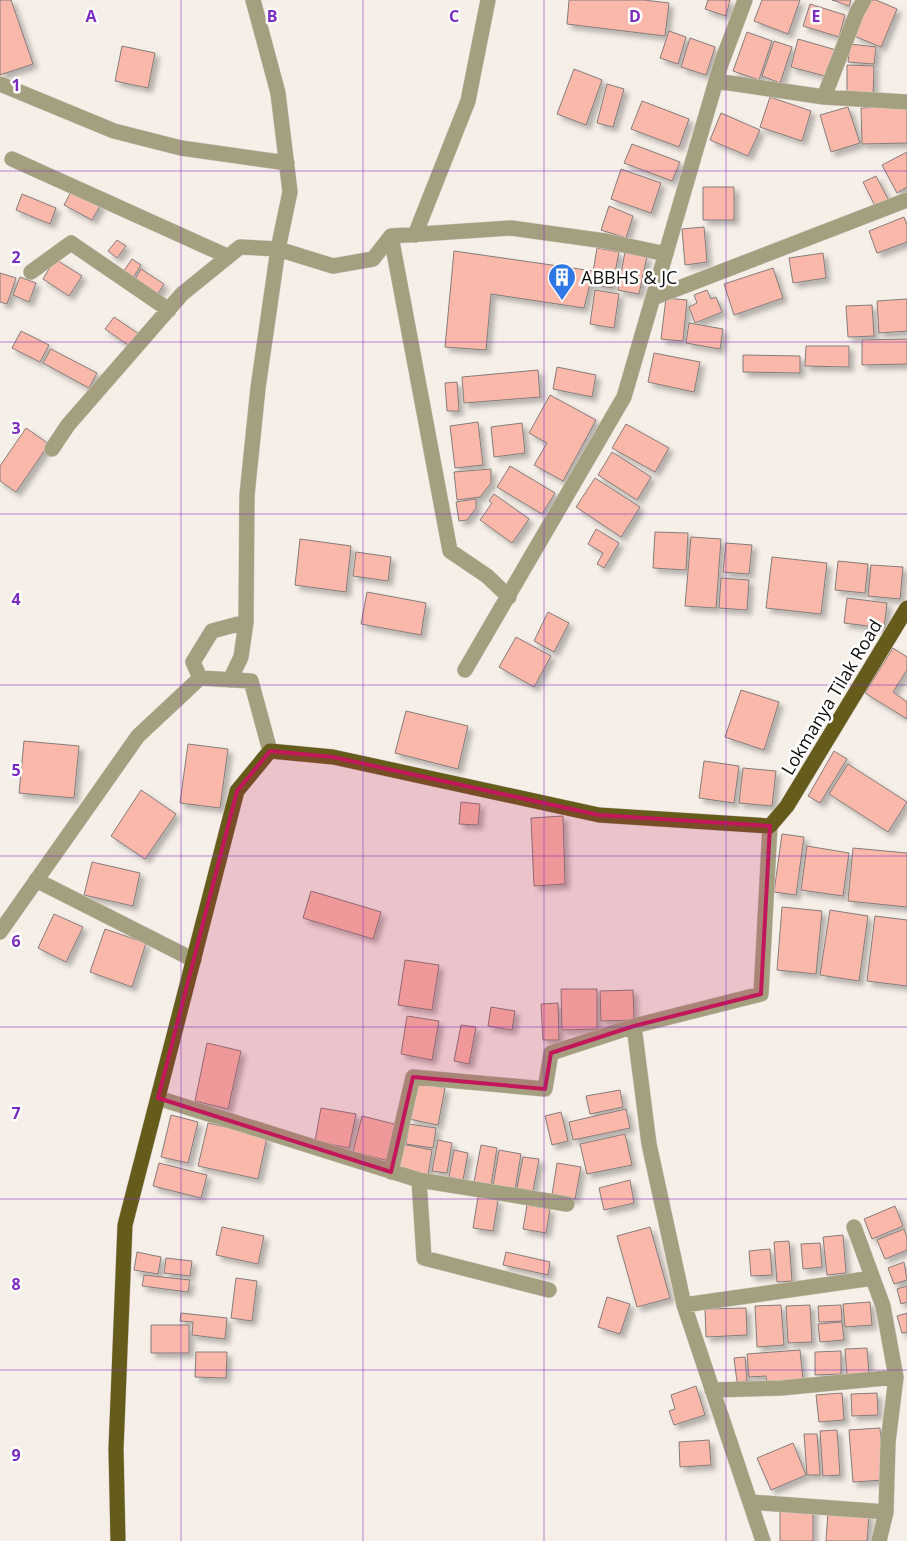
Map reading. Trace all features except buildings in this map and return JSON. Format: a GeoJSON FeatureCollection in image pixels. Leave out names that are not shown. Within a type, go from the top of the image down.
{"type":"FeatureCollection","features":[{"type":"Feature","properties":{"kind":"main road","name":"Lokmanya Tilak Road"},"geometry":{"type":"LineString","coordinates":[[770,826],[788,806],[902,628],[907,608]]}},
{"type":"Feature","properties":{"kind":"main road"},"geometry":{"type":"LineString","coordinates":[[118,1541],[116,1449],[125,1225],[237,791],[270,751],[333,757],[599,815],[770,826]]}},
{"type":"Feature","properties":{"kind":"street"},"geometry":{"type":"LineString","coordinates":[[230,680],[241,657],[246,622],[248,495],[258,388],[278,248],[290,192],[278,92],[253,0]]}},
{"type":"Feature","properties":{"kind":"street"},"geometry":{"type":"LineString","coordinates":[[415,235],[468,101],[488,0]]}},
{"type":"Feature","properties":{"kind":"street"},"geometry":{"type":"LineString","coordinates":[[465,670],[624,397],[716,81],[746,0]]}},
{"type":"Feature","properties":{"kind":"street"},"geometry":{"type":"LineString","coordinates":[[824,97],[856,12],[864,0]]}},
{"type":"Feature","properties":{"kind":"street"},"geometry":{"type":"LineString","coordinates":[[716,81],[824,97],[907,102]]}},
{"type":"Feature","properties":{"kind":"street"},"geometry":{"type":"LineString","coordinates":[[0,84],[114,131],[181,148],[287,163]]}},
{"type":"Feature","properties":{"kind":"street"},"geometry":{"type":"LineString","coordinates":[[12,159],[227,256]]}},
{"type":"Feature","properties":{"kind":"street"},"geometry":{"type":"LineString","coordinates":[[653,298],[907,200]]}},
{"type":"Feature","properties":{"kind":"street"},"geometry":{"type":"LineString","coordinates":[[52,449],[68,425],[182,294],[240,247],[278,248],[333,266],[373,259],[391,236],[511,228],[605,241],[666,254]]}},
{"type":"Feature","properties":{"kind":"street"},"geometry":{"type":"LineString","coordinates":[[391,236],[450,551],[487,576],[509,597]]}},
{"type":"Feature","properties":{"kind":"street"},"geometry":{"type":"LineString","coordinates":[[31,272],[71,243],[169,310]]}},
{"type":"Feature","properties":{"kind":"street"},"geometry":{"type":"LineString","coordinates":[[200,678],[193,662],[212,632],[246,622]]}},
{"type":"Feature","properties":{"kind":"street"},"geometry":{"type":"LineString","coordinates":[[0,932],[138,736],[200,678],[251,681],[270,751]]}},
{"type":"Feature","properties":{"kind":"street"},"geometry":{"type":"LineString","coordinates":[[391,1172],[413,1077],[545,1089],[551,1053],[634,1026],[761,994],[770,826]]}},
{"type":"Feature","properties":{"kind":"street"},"geometry":{"type":"LineString","coordinates":[[36,880],[194,960]]}},
{"type":"Feature","properties":{"kind":"street"},"geometry":{"type":"LineString","coordinates":[[634,1026],[650,1144],[684,1304],[763,1541]]}},
{"type":"Feature","properties":{"kind":"street"},"geometry":{"type":"LineString","coordinates":[[158,1098],[419,1180],[567,1204]]}},
{"type":"Feature","properties":{"kind":"street"},"geometry":{"type":"LineString","coordinates":[[419,1180],[424,1258],[548,1290]]}},
{"type":"Feature","properties":{"kind":"street"},"geometry":{"type":"LineString","coordinates":[[854,1226],[883,1306],[896,1377],[888,1442],[886,1512],[879,1541]]}},
{"type":"Feature","properties":{"kind":"street"},"geometry":{"type":"LineString","coordinates":[[684,1304],[873,1278]]}},
{"type":"Feature","properties":{"kind":"street"},"geometry":{"type":"LineString","coordinates":[[712,1390],[781,1388],[896,1377]]}},
{"type":"Feature","properties":{"kind":"street"},"geometry":{"type":"LineString","coordinates":[[750,1502],[886,1512]]}},
{"type":"Feature","properties":{"kind":"highlighted area"},"geometry":{"type":"Polygon","coordinates":[[[270,751],[333,757],[599,815],[770,826],[761,994],[634,1026],[551,1053],[545,1089],[413,1077],[391,1172],[158,1098],[237,791],[270,751]]]}},
{"type":"Feature","properties":{"kind":"place","name":"ABBHS & JC"},"geometry":{"type":"Point","coordinates":[562,301]}}]}
